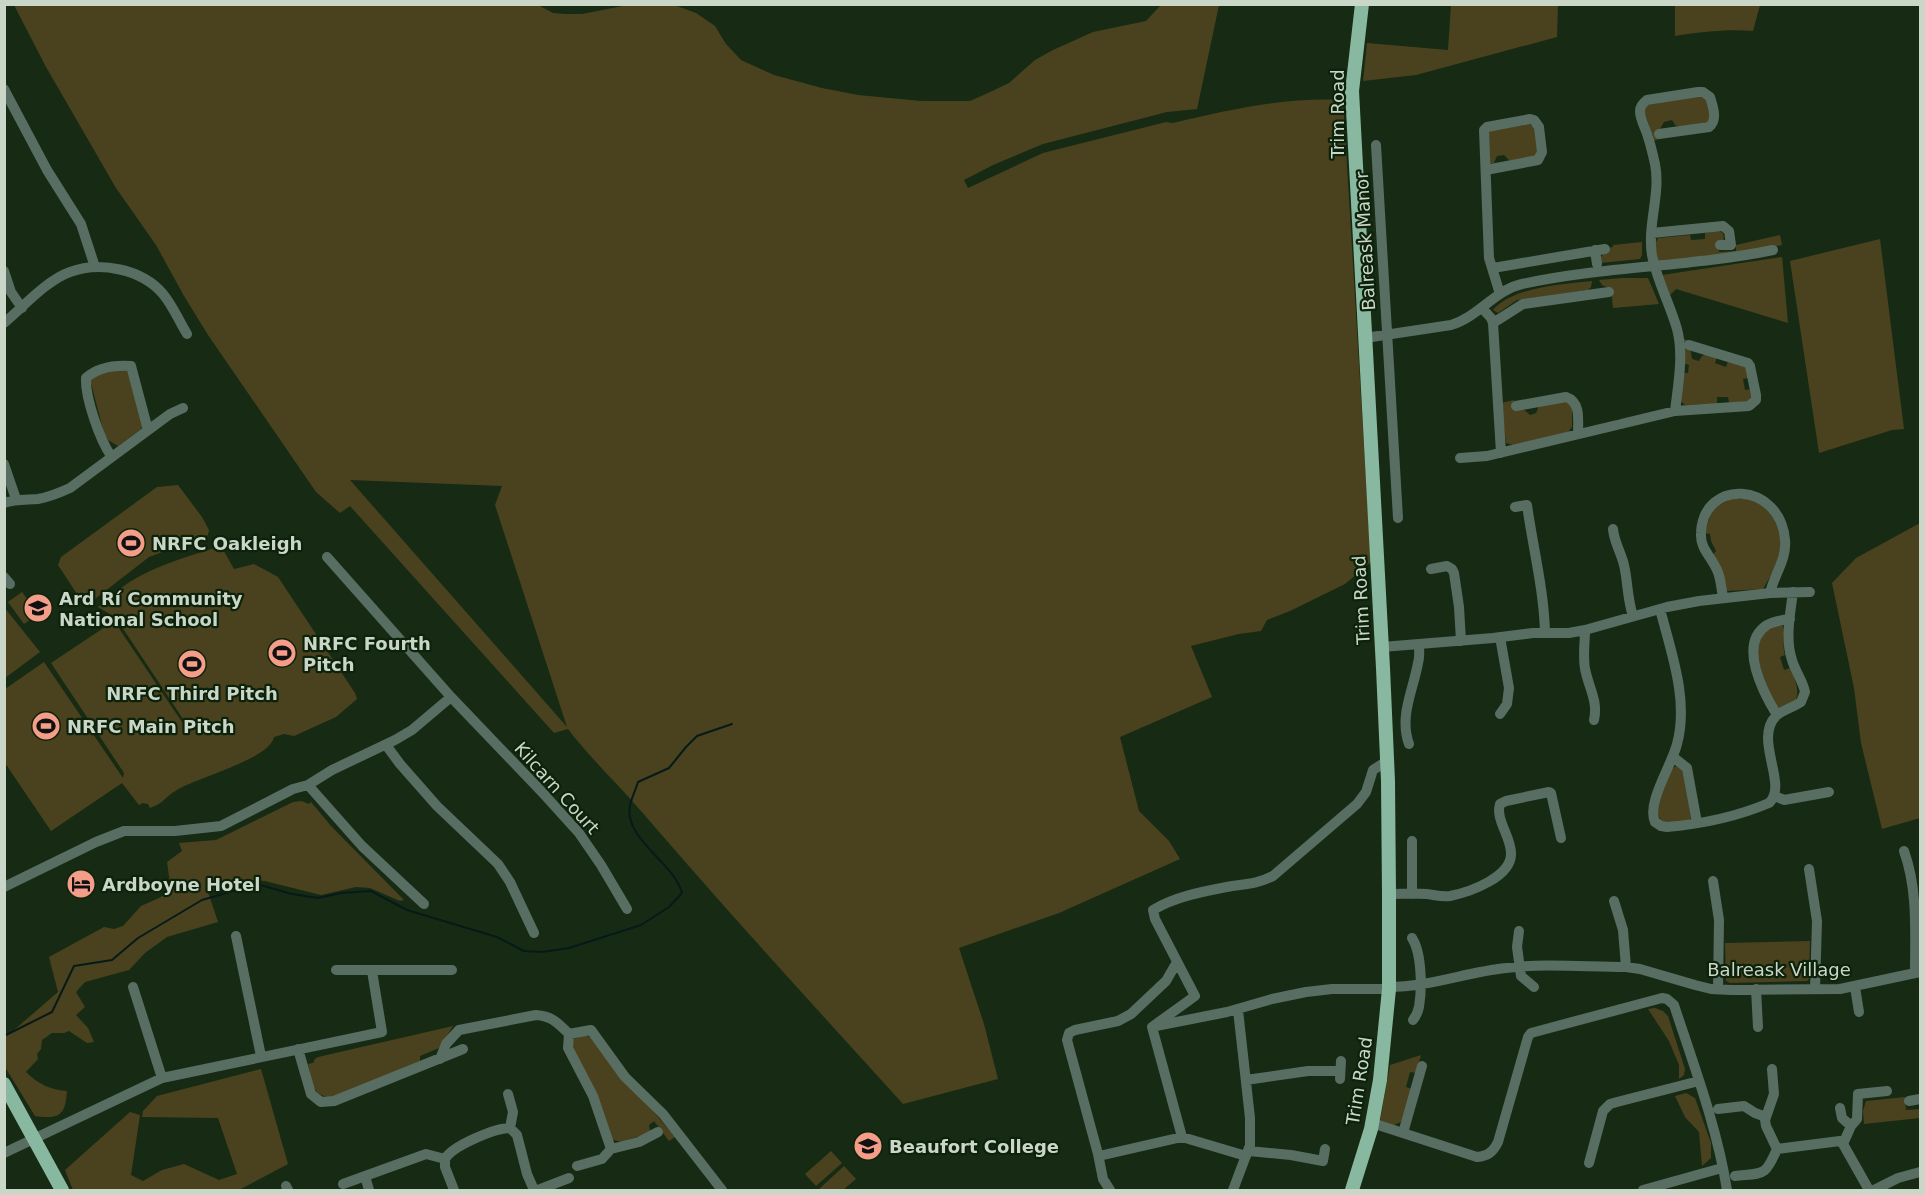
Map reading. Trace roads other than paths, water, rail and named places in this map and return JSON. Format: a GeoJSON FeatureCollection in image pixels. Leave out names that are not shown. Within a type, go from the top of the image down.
{"type":"FeatureCollection","features":[{"type":"Feature","properties":{"kind":"main road","name":"Trim Road"},"geometry":{"type":"LineString","coordinates":[[1352,1191],[1372,1123],[1380,1080],[1389,988],[1387,761],[1352,91],[1362,4]]}},
{"type":"Feature","properties":{"kind":"main road"},"geometry":{"type":"LineString","coordinates":[[4,1084],[35,1137],[62,1191]]}},
{"type":"Feature","properties":{"kind":"street"},"geometry":{"type":"LineString","coordinates":[[4,89],[47,170],[81,224],[94,267]]}},
{"type":"Feature","properties":{"kind":"street"},"geometry":{"type":"LineString","coordinates":[[1659,134],[1712,125],[1714,121],[1710,97],[1703,92],[1698,92],[1647,100],[1640,108],[1656,171],[1652,254],[1678,331],[1679,362],[1675,411]]}},
{"type":"Feature","properties":{"kind":"street"},"geometry":{"type":"LineString","coordinates":[[1491,169],[1538,160],[1542,152],[1537,123],[1530,119],[1487,127],[1484,130],[1489,258],[1500,294]]}},
{"type":"Feature","properties":{"kind":"street","name":"Balreask Manor"},"geometry":{"type":"LineString","coordinates":[[1376,145],[1387,335]]}},
{"type":"Feature","properties":{"kind":"street"},"geometry":{"type":"LineString","coordinates":[[1652,232],[1723,226],[1729,231],[1731,245],[1720,245]]}},
{"type":"Feature","properties":{"kind":"street"},"geometry":{"type":"LineString","coordinates":[[1492,268],[1600,249],[1597,264]]}},
{"type":"Feature","properties":{"kind":"street","name":"Balreask Manor"},"geometry":{"type":"LineString","coordinates":[[1365,338],[1461,322],[1500,294],[1520,285],[1610,270],[1735,258],[1773,250]]}},
{"type":"Feature","properties":{"kind":"street"},"geometry":{"type":"LineString","coordinates":[[4,323],[68,272],[107,267],[142,277],[163,293],[187,334]]}},
{"type":"Feature","properties":{"kind":"street"},"geometry":{"type":"LineString","coordinates":[[4,272],[11,292],[22,308]]}},
{"type":"Feature","properties":{"kind":"street"},"geometry":{"type":"LineString","coordinates":[[1493,323],[1523,304],[1610,292]]}},
{"type":"Feature","properties":{"kind":"street"},"geometry":{"type":"LineString","coordinates":[[1482,308],[1493,323],[1501,453]]}},
{"type":"Feature","properties":{"kind":"street"},"geometry":{"type":"LineString","coordinates":[[1387,335],[1398,518]]}},
{"type":"Feature","properties":{"kind":"street"},"geometry":{"type":"LineString","coordinates":[[1460,458],[1501,453],[1675,411],[1749,406],[1756,400],[1748,363],[1689,345]]}},
{"type":"Feature","properties":{"kind":"street"},"geometry":{"type":"LineString","coordinates":[[111,456],[103,444],[86,388],[86,378],[94,371],[119,365],[131,366],[148,430]]}},
{"type":"Feature","properties":{"kind":"street"},"geometry":{"type":"LineString","coordinates":[[1516,406],[1566,397],[1571,399],[1577,405],[1578,434]]}},
{"type":"Feature","properties":{"kind":"street"},"geometry":{"type":"LineString","coordinates":[[4,464],[10,501],[54,496],[70,488],[170,414],[183,408]]}},
{"type":"Feature","properties":{"kind":"street"},"geometry":{"type":"LineString","coordinates":[[1723,597],[1716,568],[1701,542],[1703,519],[1711,505],[1740,494],[1760,497],[1767,502],[1773,509],[1783,531],[1785,551],[1770,593]]}},
{"type":"Feature","properties":{"kind":"street"},"geometry":{"type":"LineString","coordinates":[[1515,507],[1527,505],[1543,597],[1545,633]]}},
{"type":"Feature","properties":{"kind":"street"},"geometry":{"type":"LineString","coordinates":[[1613,529],[1615,542],[1624,564],[1626,592],[1633,616]]}},
{"type":"Feature","properties":{"kind":"street","name":"Kilcarn Court"},"geometry":{"type":"LineString","coordinates":[[327,557],[451,698],[579,833],[627,909]]}},
{"type":"Feature","properties":{"kind":"street"},"geometry":{"type":"LineString","coordinates":[[1431,569],[1447,566],[1454,573],[1461,641]]}},
{"type":"Feature","properties":{"kind":"street"},"geometry":{"type":"LineString","coordinates":[[1660,609],[1676,671],[1680,700],[1680,734],[1652,808],[1653,818],[1658,824],[1667,827],[1733,816],[1769,803],[1775,796],[1769,728],[1777,715],[1801,702],[1804,692],[1789,648],[1793,592]]}},
{"type":"Feature","properties":{"kind":"street"},"geometry":{"type":"LineString","coordinates":[[1382,647],[1569,633],[1660,609],[1723,597],[1810,592]]}},
{"type":"Feature","properties":{"kind":"street"},"geometry":{"type":"LineString","coordinates":[[1777,715],[1758,677],[1754,647],[1761,631],[1767,625],[1790,619]]}},
{"type":"Feature","properties":{"kind":"street"},"geometry":{"type":"LineString","coordinates":[[1585,630],[1585,666],[1594,697],[1596,709],[1594,720]]}},
{"type":"Feature","properties":{"kind":"street"},"geometry":{"type":"LineString","coordinates":[[1500,637],[1509,688],[1507,704],[1500,714]]}},
{"type":"Feature","properties":{"kind":"street"},"geometry":{"type":"LineString","coordinates":[[1409,744],[1404,728],[1409,694],[1418,665],[1419,644]]}},
{"type":"Feature","properties":{"kind":"street"},"geometry":{"type":"LineString","coordinates":[[4,887],[96,842],[124,831],[175,831],[221,826],[386,745],[412,730],[451,698]]}},
{"type":"Feature","properties":{"kind":"street"},"geometry":{"type":"LineString","coordinates":[[386,745],[437,806],[498,864],[510,882],[534,933]]}},
{"type":"Feature","properties":{"kind":"street"},"geometry":{"type":"LineString","coordinates":[[1673,757],[1688,768],[1697,823]]}},
{"type":"Feature","properties":{"kind":"street"},"geometry":{"type":"LineString","coordinates":[[1182,1137],[1152,1027],[1194,996],[1155,920],[1153,910],[1163,904],[1210,890],[1264,881],[1273,876],[1357,804],[1366,792],[1373,770],[1387,761]]}},
{"type":"Feature","properties":{"kind":"street"},"geometry":{"type":"LineString","coordinates":[[308,785],[362,846],[424,904]]}},
{"type":"Feature","properties":{"kind":"street"},"geometry":{"type":"LineString","coordinates":[[1389,894],[1450,896],[1468,891],[1502,874],[1512,857],[1499,812],[1500,804],[1506,801],[1549,792],[1552,796],[1561,838]]}},
{"type":"Feature","properties":{"kind":"street"},"geometry":{"type":"LineString","coordinates":[[1775,796],[1784,800],[1829,792]]}},
{"type":"Feature","properties":{"kind":"street"},"geometry":{"type":"LineString","coordinates":[[1412,841],[1412,894]]}},
{"type":"Feature","properties":{"kind":"street"},"geometry":{"type":"LineString","coordinates":[[1904,851],[1915,898],[1918,973]]}},
{"type":"Feature","properties":{"kind":"street"},"geometry":{"type":"LineString","coordinates":[[1809,869],[1817,921],[1815,989]]}},
{"type":"Feature","properties":{"kind":"street"},"geometry":{"type":"LineString","coordinates":[[1713,881],[1719,920],[1718,989]]}},
{"type":"Feature","properties":{"kind":"street"},"geometry":{"type":"LineString","coordinates":[[1614,901],[1623,930],[1626,967]]}},
{"type":"Feature","properties":{"kind":"street"},"geometry":{"type":"LineString","coordinates":[[1519,932],[1518,967],[1521,976],[1534,987]]}},
{"type":"Feature","properties":{"kind":"street"},"geometry":{"type":"LineString","coordinates":[[236,936],[261,1056]]}},
{"type":"Feature","properties":{"kind":"street"},"geometry":{"type":"LineString","coordinates":[[1412,938],[1418,948],[1420,984],[1419,1008],[1413,1020]]}},
{"type":"Feature","properties":{"kind":"street"},"geometry":{"type":"LineString","coordinates":[[1110,1191],[1103,1179],[1099,1156],[1067,1040],[1069,1034],[1075,1030],[1118,1021],[1131,1014],[1166,981],[1177,962]]}},
{"type":"Feature","properties":{"kind":"street","name":"Balreask Village"},"geometry":{"type":"LineString","coordinates":[[1152,1027],[1238,1010],[1272,999],[1306,992],[1403,987],[1476,972],[1518,967],[1626,967],[1695,986],[1718,989],[1840,989],[1918,973]]}},
{"type":"Feature","properties":{"kind":"street"},"geometry":{"type":"LineString","coordinates":[[336,970],[452,970]]}},
{"type":"Feature","properties":{"kind":"street"},"geometry":{"type":"LineString","coordinates":[[4,1153],[162,1078],[382,1032],[372,971]]}},
{"type":"Feature","properties":{"kind":"street"},"geometry":{"type":"LineString","coordinates":[[133,987],[162,1078]]}},
{"type":"Feature","properties":{"kind":"street"},"geometry":{"type":"LineString","coordinates":[[1855,987],[1859,1012]]}},
{"type":"Feature","properties":{"kind":"street"},"geometry":{"type":"LineString","coordinates":[[1756,989],[1758,1027]]}},
{"type":"Feature","properties":{"kind":"street"},"geometry":{"type":"LineString","coordinates":[[1372,1123],[1477,1157],[1488,1155],[1498,1142],[1526,1043],[1531,1033],[1662,998],[1674,1005],[1720,1152],[1727,1191]]}},
{"type":"Feature","properties":{"kind":"street"},"geometry":{"type":"LineString","coordinates":[[1233,1191],[1248,1153],[1251,1132],[1238,1010]]}},
{"type":"Feature","properties":{"kind":"street"},"geometry":{"type":"LineString","coordinates":[[440,1059],[446,1044],[459,1030],[536,1015],[554,1018],[568,1034],[568,1048],[593,1096],[611,1149]]}},
{"type":"Feature","properties":{"kind":"street"},"geometry":{"type":"LineString","coordinates":[[568,1034],[591,1030],[625,1077],[663,1114],[722,1191]]}},
{"type":"Feature","properties":{"kind":"street"},"geometry":{"type":"LineString","coordinates":[[298,1049],[311,1094],[321,1102],[334,1101],[463,1049]]}},
{"type":"Feature","properties":{"kind":"street"},"geometry":{"type":"LineString","coordinates":[[1404,1133],[1422,1066]]}},
{"type":"Feature","properties":{"kind":"street"},"geometry":{"type":"LineString","coordinates":[[1246,1080],[1299,1072],[1340,1070]]}},
{"type":"Feature","properties":{"kind":"street"},"geometry":{"type":"LineString","coordinates":[[1735,1176],[1764,1173],[1777,1149],[1766,1126],[1766,1117],[1774,1094],[1772,1070]]}},
{"type":"Feature","properties":{"kind":"street"},"geometry":{"type":"LineString","coordinates":[[1589,1163],[1605,1108],[1617,1102],[1699,1081]]}},
{"type":"Feature","properties":{"kind":"street"},"geometry":{"type":"LineString","coordinates":[[1843,1144],[1851,1126],[1857,1119],[1858,1094],[1887,1091]]}},
{"type":"Feature","properties":{"kind":"street"},"geometry":{"type":"LineString","coordinates":[[508,1094],[513,1112],[510,1128]]}},
{"type":"Feature","properties":{"kind":"street"},"geometry":{"type":"LineString","coordinates":[[1718,1109],[1744,1106],[1766,1117]]}},
{"type":"Feature","properties":{"kind":"street"},"geometry":{"type":"LineString","coordinates":[[1840,1108],[1842,1118],[1851,1126]]}},
{"type":"Feature","properties":{"kind":"street"},"geometry":{"type":"LineString","coordinates":[[454,1191],[445,1167],[444,1160],[447,1154],[503,1128],[510,1128],[517,1135],[527,1174],[536,1191],[568,1178]]}},
{"type":"Feature","properties":{"kind":"street"},"geometry":{"type":"LineString","coordinates":[[578,1166],[602,1159],[611,1149],[639,1142],[658,1132]]}},
{"type":"Feature","properties":{"kind":"street"},"geometry":{"type":"LineString","coordinates":[[1099,1156],[1182,1137],[1248,1153],[1291,1155],[1323,1161],[1325,1149]]}},
{"type":"Feature","properties":{"kind":"street"},"geometry":{"type":"LineString","coordinates":[[1777,1149],[1835,1141],[1843,1144],[1869,1191]]}},
{"type":"Feature","properties":{"kind":"street"},"geometry":{"type":"LineString","coordinates":[[343,1184],[426,1154],[444,1160]]}},
{"type":"Feature","properties":{"kind":"street"},"geometry":{"type":"LineString","coordinates":[[1643,1191],[1722,1168]]}},
{"type":"Feature","properties":{"kind":"street"},"geometry":{"type":"LineString","coordinates":[[1874,1191],[1898,1178],[1920,1172]]}},
{"type":"Feature","properties":{"kind":"street"},"geometry":{"type":"LineString","coordinates":[[365,1176],[369,1191]]}},
{"type":"Feature","properties":{"kind":"waterway"},"geometry":{"type":"LineString","coordinates":[[4,1036],[52,1012],[74,966],[112,960],[138,938],[202,900],[257,884],[292,894],[318,898],[341,893],[371,891],[407,910],[497,937],[524,951],[542,952],[569,948],[641,925],[669,907],[682,893],[670,871],[634,829],[630,817],[630,805],[638,782],[669,768],[697,736],[732,724]]}},
{"type":"Feature","properties":{"kind":"place","name":"NRFC Oakleigh"},"geometry":{"type":"Point","coordinates":[131,543]}},
{"type":"Feature","properties":{"kind":"place","name":"Ard Rí Community National School"},"geometry":{"type":"Point","coordinates":[38,608]}},
{"type":"Feature","properties":{"kind":"place","name":"NRFC Fourth Pitch"},"geometry":{"type":"Point","coordinates":[282,653]}},
{"type":"Feature","properties":{"kind":"place","name":"NRFC Third Pitch"},"geometry":{"type":"Point","coordinates":[192,664]}},
{"type":"Feature","properties":{"kind":"place","name":"NRFC Main Pitch"},"geometry":{"type":"Point","coordinates":[46,726]}},
{"type":"Feature","properties":{"kind":"place","name":"Ardboyne Hotel"},"geometry":{"type":"Point","coordinates":[81,884]}},
{"type":"Feature","properties":{"kind":"place","name":"Beaufort College"},"geometry":{"type":"Point","coordinates":[868,1146]}}]}
